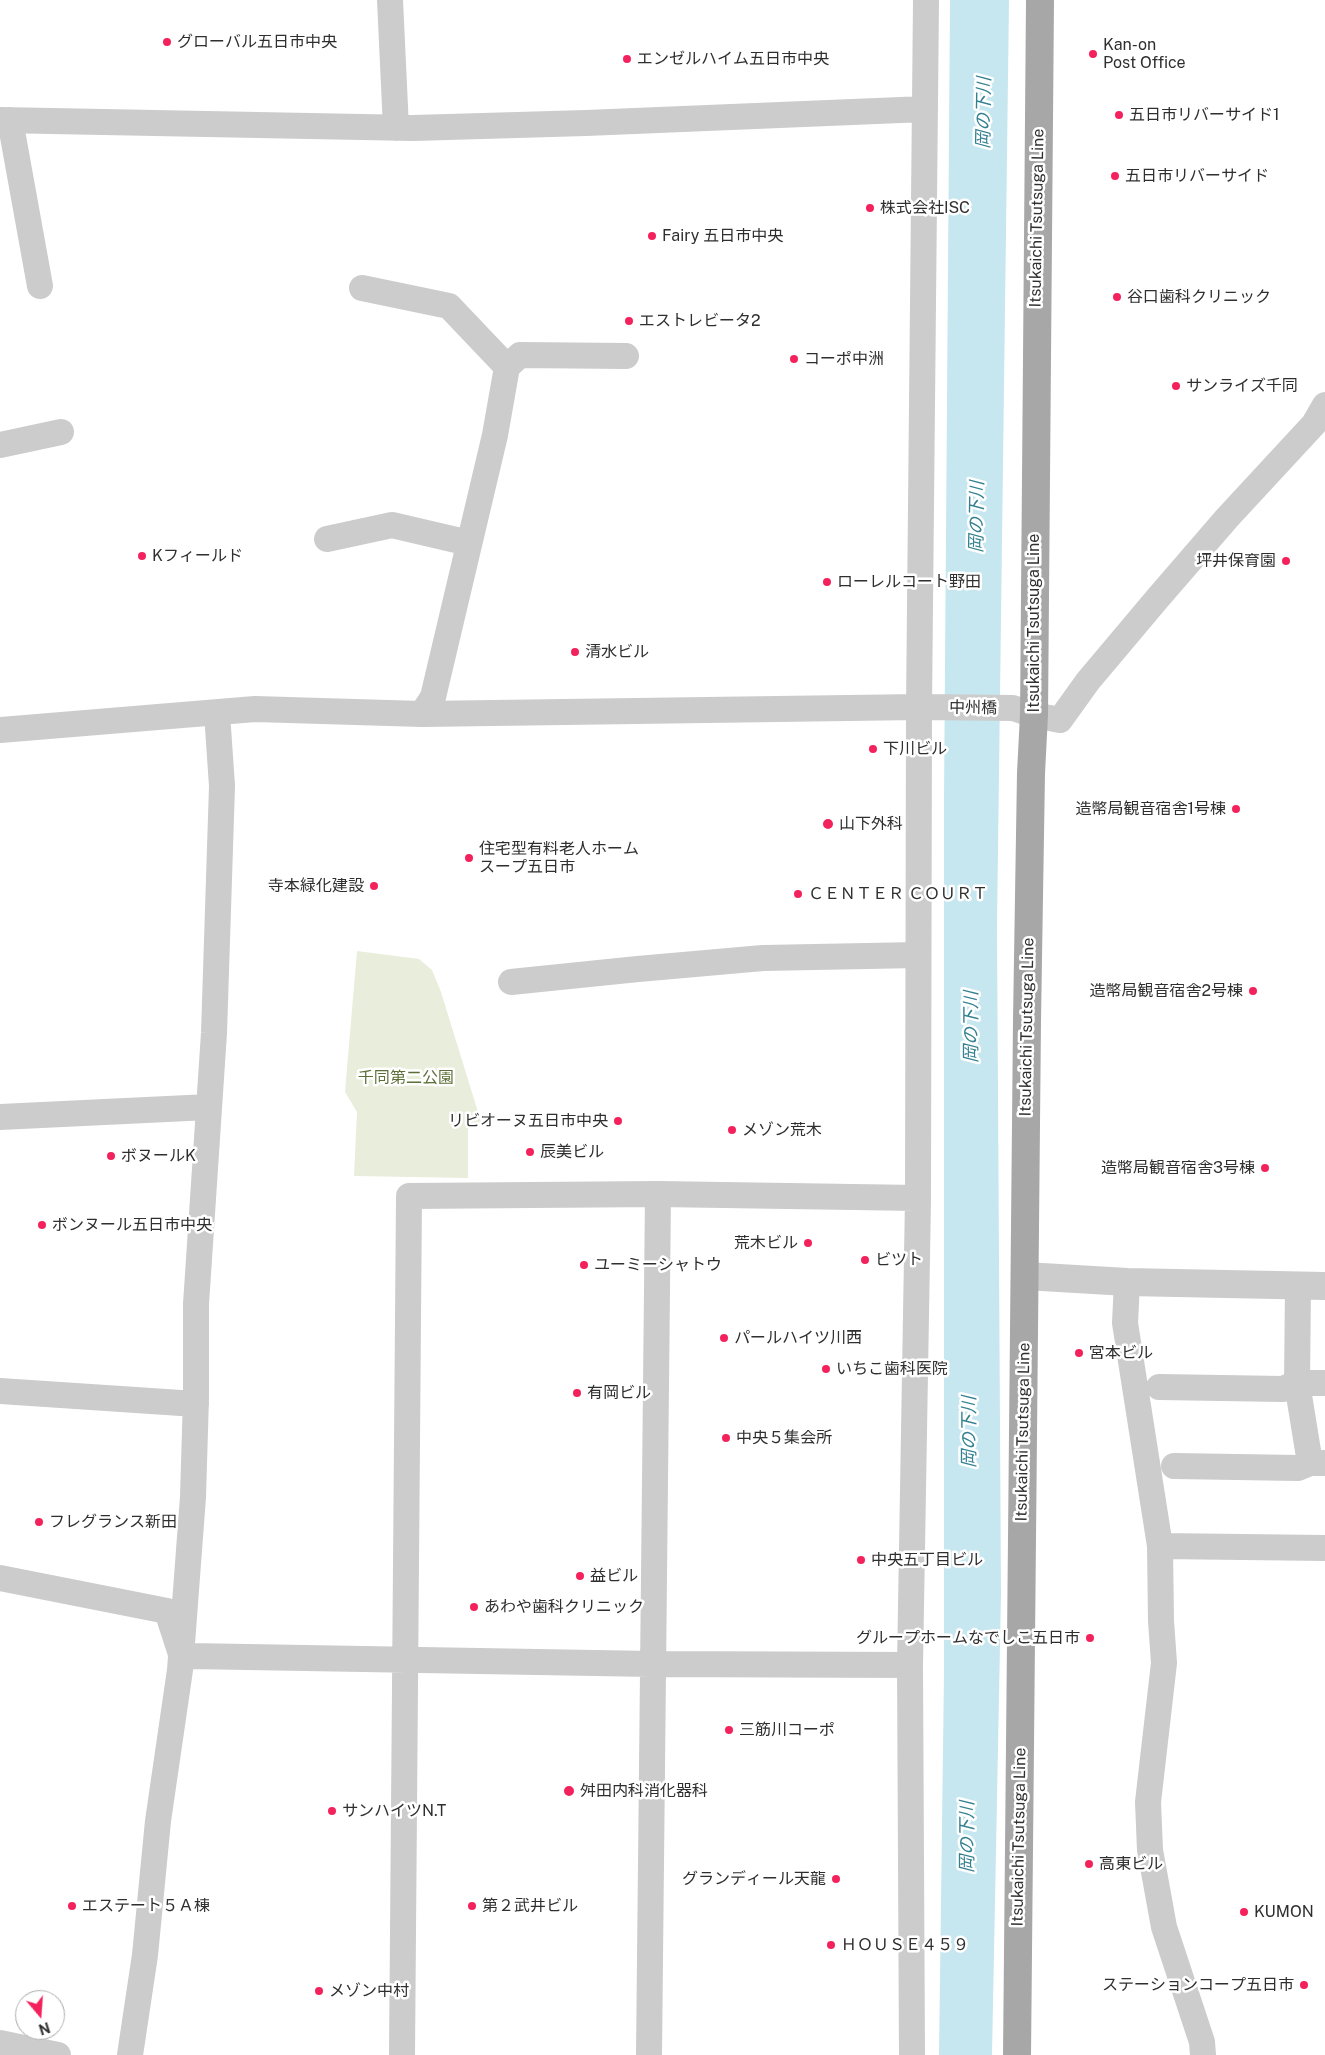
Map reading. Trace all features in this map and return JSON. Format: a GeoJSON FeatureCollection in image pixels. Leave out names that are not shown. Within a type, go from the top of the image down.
{"type":"FeatureCollection","features":[{"type":"Feature","properties":{"kind":"main road","name":"Itsukaichi Tsutsuga Line"},"geometry":{"type":"LineString","coordinates":[[1017,2055],[1027,1001],[1031,773],[1023,712],[1040,0]]}},
{"type":"Feature","properties":{"kind":"street"},"geometry":{"type":"LineString","coordinates":[[390,0],[396,128]]}},
{"type":"Feature","properties":{"kind":"street"},"geometry":{"type":"LineString","coordinates":[[912,2055],[910,1665],[918,1198],[918,955],[926,707],[926,0]]}},
{"type":"Feature","properties":{"kind":"street"},"geometry":{"type":"LineString","coordinates":[[40,286],[5,120],[396,128],[586,123],[925,109]]}},
{"type":"Feature","properties":{"kind":"street"},"geometry":{"type":"LineString","coordinates":[[362,288],[450,306],[507,367]]}},
{"type":"Feature","properties":{"kind":"street"},"geometry":{"type":"LineString","coordinates":[[422,714],[433,697],[495,435],[507,367],[520,354],[626,356]]}},
{"type":"Feature","properties":{"kind":"street","name":"中州橋"},"geometry":{"type":"LineString","coordinates":[[0,730],[255,709],[422,714],[926,707],[1023,712],[1060,720],[1088,681],[1157,599],[1227,518],[1314,424],[1325,405]]}},
{"type":"Feature","properties":{"kind":"street"},"geometry":{"type":"LineString","coordinates":[[0,445],[61,432]]}},
{"type":"Feature","properties":{"kind":"street"},"geometry":{"type":"LineString","coordinates":[[327,539],[392,525],[469,542]]}},
{"type":"Feature","properties":{"kind":"street"},"geometry":{"type":"LineString","coordinates":[[130,2055],[145,1955],[158,1820],[180,1670],[193,1497],[196,1404],[196,1304],[214,1033],[222,786],[217,713]]}},
{"type":"Feature","properties":{"kind":"street"},"geometry":{"type":"LineString","coordinates":[[511,982],[763,958],[918,955]]}},
{"type":"Feature","properties":{"kind":"street"},"geometry":{"type":"LineString","coordinates":[[0,1116],[209,1107]]}},
{"type":"Feature","properties":{"kind":"street"},"geometry":{"type":"LineString","coordinates":[[402,2055],[409,1196],[658,1194],[918,1198]]}},
{"type":"Feature","properties":{"kind":"street"},"geometry":{"type":"LineString","coordinates":[[649,2055],[658,1194]]}},
{"type":"Feature","properties":{"kind":"street"},"geometry":{"type":"LineString","coordinates":[[1025,1276],[1127,1282],[1325,1286]]}},
{"type":"Feature","properties":{"kind":"street"},"geometry":{"type":"LineString","coordinates":[[1127,1282],[1125,1324],[1160,1546],[1161,1621],[1164,1663],[1148,1802],[1150,1850],[1164,1927],[1202,2042],[1203,2055]]}},
{"type":"Feature","properties":{"kind":"street"},"geometry":{"type":"LineString","coordinates":[[1174,1466],[1298,1468],[1318,1463],[1297,1383],[1298,1285]]}},
{"type":"Feature","properties":{"kind":"street"},"geometry":{"type":"LineString","coordinates":[[1159,1387],[1283,1389],[1297,1383],[1325,1383]]}},
{"type":"Feature","properties":{"kind":"street"},"geometry":{"type":"LineString","coordinates":[[0,1390],[196,1404]]}},
{"type":"Feature","properties":{"kind":"street"},"geometry":{"type":"LineString","coordinates":[[1160,1546],[1325,1548]]}},
{"type":"Feature","properties":{"kind":"street"},"geometry":{"type":"LineString","coordinates":[[0,1578],[167,1611],[180,1651],[189,1656],[653,1664],[910,1665]]}},
{"type":"Feature","properties":{"kind":"street"},"geometry":{"type":"LineString","coordinates":[[0,2043],[58,2055]]}},
{"type":"Feature","properties":{"kind":"green space","name":"千同第二公園"},"geometry":{"type":"Polygon","coordinates":[[[357,951],[419,959],[432,970],[441,992],[482,1125],[468,1124],[468,1178],[354,1176],[357,1112],[345,1092],[357,951]]]}},
{"type":"Feature","properties":{"kind":"water","name":"岡の下川"},"geometry":{"type":"Polygon","coordinates":[[[950,0],[1009,0],[997,927],[1001,1594],[992,2055],[939,2055],[944,1672],[944,800],[950,0]]]}},
{"type":"Feature","properties":{"kind":"place","name":"グローバル五日市中央"},"geometry":{"type":"Point","coordinates":[167,42]}},
{"type":"Feature","properties":{"kind":"place","name":"Kan-on Post Office"},"geometry":{"type":"Point","coordinates":[1093,54]}},
{"type":"Feature","properties":{"kind":"place","name":"エンゼルハイム五日市中央"},"geometry":{"type":"Point","coordinates":[627,59]}},
{"type":"Feature","properties":{"kind":"place","name":"五日市リバーサイド1"},"geometry":{"type":"Point","coordinates":[1119,115]}},
{"type":"Feature","properties":{"kind":"place","name":"五日市リバーサイド"},"geometry":{"type":"Point","coordinates":[1115,176]}},
{"type":"Feature","properties":{"kind":"place","name":"株式会社ISC"},"geometry":{"type":"Point","coordinates":[870,208]}},
{"type":"Feature","properties":{"kind":"place","name":"Fairy 五日市中央"},"geometry":{"type":"Point","coordinates":[652,236]}},
{"type":"Feature","properties":{"kind":"place","name":"谷口歯科クリニック"},"geometry":{"type":"Point","coordinates":[1117,297]}},
{"type":"Feature","properties":{"kind":"place","name":"エストレビータ2"},"geometry":{"type":"Point","coordinates":[629,321]}},
{"type":"Feature","properties":{"kind":"place","name":"コーポ中洲"},"geometry":{"type":"Point","coordinates":[794,359]}},
{"type":"Feature","properties":{"kind":"place","name":"サンライズ千同"},"geometry":{"type":"Point","coordinates":[1176,386]}},
{"type":"Feature","properties":{"kind":"place","name":"Kフィールド"},"geometry":{"type":"Point","coordinates":[142,556]}},
{"type":"Feature","properties":{"kind":"place","name":"坪井保育園"},"geometry":{"type":"Point","coordinates":[1286,561]}},
{"type":"Feature","properties":{"kind":"place","name":"ローレルコート野田"},"geometry":{"type":"Point","coordinates":[827,582]}},
{"type":"Feature","properties":{"kind":"place","name":"清水ビル"},"geometry":{"type":"Point","coordinates":[575,652]}},
{"type":"Feature","properties":{"kind":"place","name":"下川ビル"},"geometry":{"type":"Point","coordinates":[873,749]}},
{"type":"Feature","properties":{"kind":"place","name":"造幣局観音宿舎1号棟"},"geometry":{"type":"Point","coordinates":[1236,809]}},
{"type":"Feature","properties":{"kind":"place","name":"山下外科"},"geometry":{"type":"Point","coordinates":[828,824]}},
{"type":"Feature","properties":{"kind":"place","name":"住宅型有料老人ホーム スープ五日市"},"geometry":{"type":"Point","coordinates":[469,858]}},
{"type":"Feature","properties":{"kind":"place","name":"寺本緑化建設"},"geometry":{"type":"Point","coordinates":[374,886]}},
{"type":"Feature","properties":{"kind":"place","name":"ＣＥＮＴＥＲ ＣＯＵＲＴ"},"geometry":{"type":"Point","coordinates":[798,894]}},
{"type":"Feature","properties":{"kind":"place","name":"造幣局観音宿舎2号棟"},"geometry":{"type":"Point","coordinates":[1253,991]}},
{"type":"Feature","properties":{"kind":"place","name":"リビオーヌ五日市中央"},"geometry":{"type":"Point","coordinates":[618,1121]}},
{"type":"Feature","properties":{"kind":"place","name":"メゾン荒木"},"geometry":{"type":"Point","coordinates":[732,1130]}},
{"type":"Feature","properties":{"kind":"place","name":"辰美ビル"},"geometry":{"type":"Point","coordinates":[530,1152]}},
{"type":"Feature","properties":{"kind":"place","name":"ボヌールK"},"geometry":{"type":"Point","coordinates":[111,1156]}},
{"type":"Feature","properties":{"kind":"place","name":"造幣局観音宿舎3号棟"},"geometry":{"type":"Point","coordinates":[1265,1168]}},
{"type":"Feature","properties":{"kind":"place","name":"ボンヌール五日市中央"},"geometry":{"type":"Point","coordinates":[42,1225]}},
{"type":"Feature","properties":{"kind":"place","name":"荒木ビル"},"geometry":{"type":"Point","coordinates":[808,1243]}},
{"type":"Feature","properties":{"kind":"place","name":"ビツト"},"geometry":{"type":"Point","coordinates":[865,1260]}},
{"type":"Feature","properties":{"kind":"place","name":"ユーミーシャトウ"},"geometry":{"type":"Point","coordinates":[584,1265]}},
{"type":"Feature","properties":{"kind":"place","name":"パールハイツ川西"},"geometry":{"type":"Point","coordinates":[724,1338]}},
{"type":"Feature","properties":{"kind":"place","name":"宮本ビル"},"geometry":{"type":"Point","coordinates":[1079,1353]}},
{"type":"Feature","properties":{"kind":"place","name":"いちこ歯科医院"},"geometry":{"type":"Point","coordinates":[826,1369]}},
{"type":"Feature","properties":{"kind":"place","name":"有岡ビル"},"geometry":{"type":"Point","coordinates":[577,1393]}},
{"type":"Feature","properties":{"kind":"place","name":"中央５集会所"},"geometry":{"type":"Point","coordinates":[726,1438]}},
{"type":"Feature","properties":{"kind":"place","name":"フレグランス新田"},"geometry":{"type":"Point","coordinates":[39,1522]}},
{"type":"Feature","properties":{"kind":"place","name":"中央五丁目ビル"},"geometry":{"type":"Point","coordinates":[861,1560]}},
{"type":"Feature","properties":{"kind":"place","name":"益ビル"},"geometry":{"type":"Point","coordinates":[580,1576]}},
{"type":"Feature","properties":{"kind":"place","name":"あわや歯科クリニック"},"geometry":{"type":"Point","coordinates":[474,1607]}},
{"type":"Feature","properties":{"kind":"place","name":"グループホームなでしこ五日市"},"geometry":{"type":"Point","coordinates":[1090,1638]}},
{"type":"Feature","properties":{"kind":"place","name":"三筋川コーポ"},"geometry":{"type":"Point","coordinates":[729,1730]}},
{"type":"Feature","properties":{"kind":"place","name":"舛田内科消化器科"},"geometry":{"type":"Point","coordinates":[569,1791]}},
{"type":"Feature","properties":{"kind":"place","name":"サンハイツN.T"},"geometry":{"type":"Point","coordinates":[332,1811]}},
{"type":"Feature","properties":{"kind":"place","name":"高東ビル"},"geometry":{"type":"Point","coordinates":[1089,1864]}},
{"type":"Feature","properties":{"kind":"place","name":"グランディール天龍"},"geometry":{"type":"Point","coordinates":[836,1879]}},
{"type":"Feature","properties":{"kind":"place","name":"エステート５Ａ棟"},"geometry":{"type":"Point","coordinates":[72,1906]}},
{"type":"Feature","properties":{"kind":"place","name":"第２武井ビル"},"geometry":{"type":"Point","coordinates":[472,1906]}},
{"type":"Feature","properties":{"kind":"place","name":"KUMON"},"geometry":{"type":"Point","coordinates":[1244,1912]}},
{"type":"Feature","properties":{"kind":"place","name":"ＨＯＵＳＥ４５９"},"geometry":{"type":"Point","coordinates":[831,1945]}},
{"type":"Feature","properties":{"kind":"place","name":"ステーションコープ五日市"},"geometry":{"type":"Point","coordinates":[1304,1985]}},
{"type":"Feature","properties":{"kind":"place","name":"メゾン中村"},"geometry":{"type":"Point","coordinates":[319,1991]}}]}
